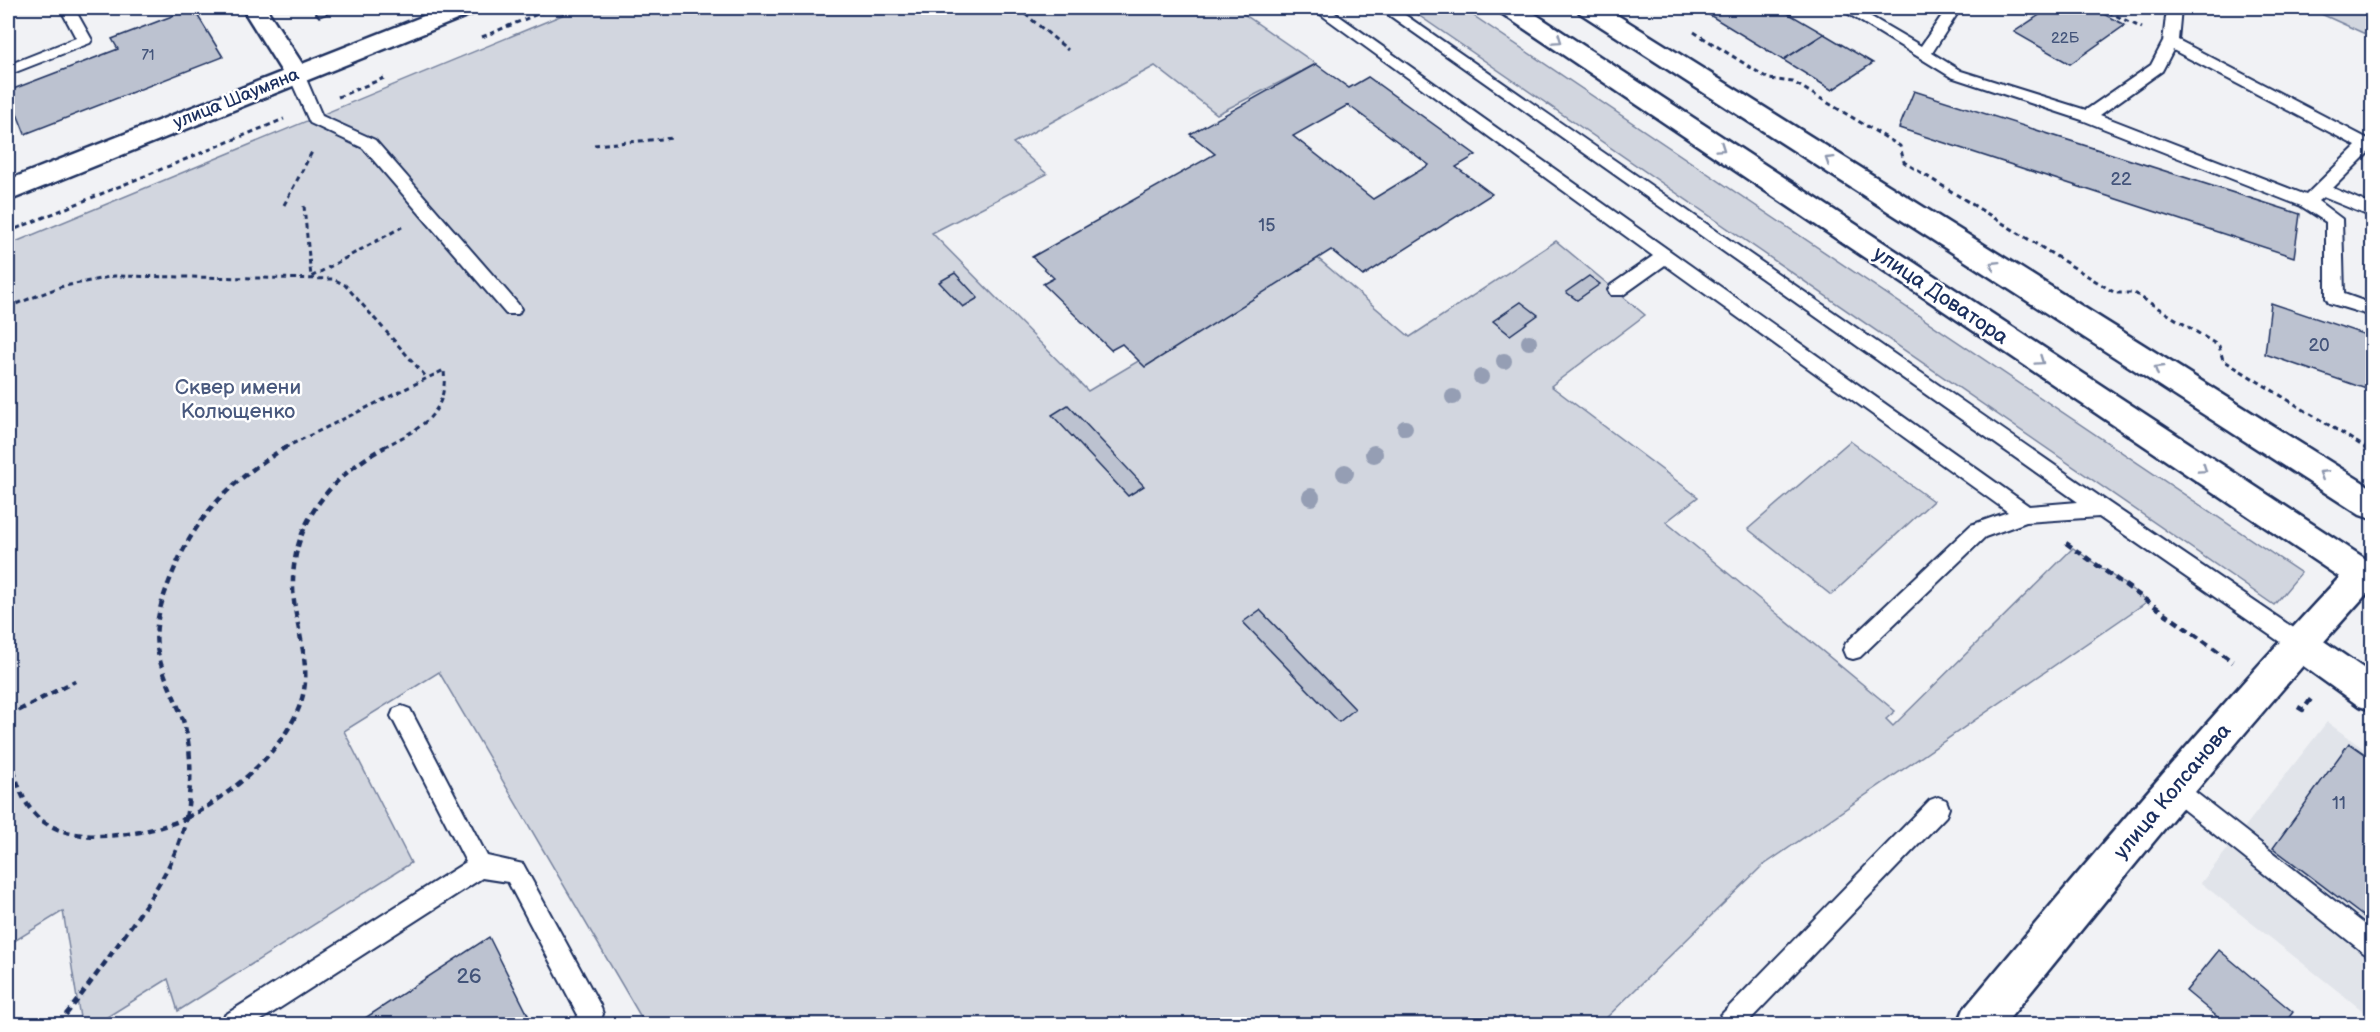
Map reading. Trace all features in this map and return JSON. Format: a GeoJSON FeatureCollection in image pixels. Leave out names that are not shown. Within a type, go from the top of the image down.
{"type":"FeatureCollection","features":[{"type":"Feature","properties":{"kind":"main road"},"geometry":{"type":"LineString","coordinates":[[254,8],[296,74]]}},
{"type":"Feature","properties":{"kind":"main road","name":"улица Шаумяна"},"geometry":{"type":"LineString","coordinates":[[8,191],[465,8]]}},
{"type":"Feature","properties":{"kind":"main road","name":"улица Доватора"},"geometry":{"type":"LineString","coordinates":[[1509,8],[2369,574]]}},
{"type":"Feature","properties":{"kind":"main road"},"geometry":{"type":"LineString","coordinates":[[1589,8],[2373,505]]}},
{"type":"Feature","properties":{"kind":"main road","name":"улица Колсанова"},"geometry":{"type":"LineString","coordinates":[[1979,1024],[2173,788],[2263,683],[2369,574]]}},
{"type":"Feature","properties":{"kind":"main road"},"geometry":{"type":"LineString","coordinates":[[2300,644],[2373,694]]}},
{"type":"Feature","properties":{"kind":"lane"},"geometry":{"type":"LineString","coordinates":[[8,70],[85,40],[67,8]]}},
{"type":"Feature","properties":{"kind":"lane"},"geometry":{"type":"LineString","coordinates":[[1319,8],[2026,514]]}},
{"type":"Feature","properties":{"kind":"lane"},"geometry":{"type":"LineString","coordinates":[[1386,8],[2102,509],[2300,644]]}},
{"type":"Feature","properties":{"kind":"lane"},"geometry":{"type":"LineString","coordinates":[[1846,8],[1956,74],[2088,116],[2307,202],[2334,219],[2335,298],[2373,310]]}},
{"type":"Feature","properties":{"kind":"lane"},"geometry":{"type":"LineString","coordinates":[[1924,53],[1954,8]]}},
{"type":"Feature","properties":{"kind":"lane"},"geometry":{"type":"LineString","coordinates":[[2088,116],[2157,68],[2170,42],[2174,8]]}},
{"type":"Feature","properties":{"kind":"lane"},"geometry":{"type":"LineString","coordinates":[[2170,42],[2370,143],[2307,202]]}},
{"type":"Feature","properties":{"kind":"lane"},"geometry":{"type":"LineString","coordinates":[[296,74],[316,118],[369,144],[512,309]]}},
{"type":"Feature","properties":{"kind":"lane"},"geometry":{"type":"LineString","coordinates":[[2321,190],[2373,211]]}},
{"type":"Feature","properties":{"kind":"lane"},"geometry":{"type":"LineString","coordinates":[[1617,290],[1665,256]]}},
{"type":"Feature","properties":{"kind":"lane"},"geometry":{"type":"LineString","coordinates":[[1853,650],[1978,531],[2026,514],[2102,509]]}},
{"type":"Feature","properties":{"kind":"lane"},"geometry":{"type":"LineString","coordinates":[[402,716],[480,866]]}},
{"type":"Feature","properties":{"kind":"lane"},"geometry":{"type":"LineString","coordinates":[[2173,788],[2373,945]]}},
{"type":"Feature","properties":{"kind":"lane"},"geometry":{"type":"LineString","coordinates":[[1730,1024],[1938,808]]}},
{"type":"Feature","properties":{"kind":"lane"},"geometry":{"type":"LineString","coordinates":[[234,1024],[480,866],[515,872],[591,1014],[587,1024]]}},
{"type":"Feature","properties":{"kind":"path"},"geometry":{"type":"LineString","coordinates":[[476,39],[552,8]]}},
{"type":"Feature","properties":{"kind":"path"},"geometry":{"type":"LineString","coordinates":[[1018,8],[1068,50]]}},
{"type":"Feature","properties":{"kind":"path"},"geometry":{"type":"LineString","coordinates":[[2100,8],[2170,42]]}},
{"type":"Feature","properties":{"kind":"path"},"geometry":{"type":"LineString","coordinates":[[1693,31],[1769,79],[1793,82],[1900,146],[1904,162],[2115,294],[2134,293],[2191,328],[2219,346],[2223,360],[2373,452]]}},
{"type":"Feature","properties":{"kind":"path"},"geometry":{"type":"LineString","coordinates":[[8,232],[388,76]]}},
{"type":"Feature","properties":{"kind":"path"},"geometry":{"type":"LineString","coordinates":[[594,145],[675,138]]}},
{"type":"Feature","properties":{"kind":"path"},"geometry":{"type":"LineString","coordinates":[[284,205],[315,146]]}},
{"type":"Feature","properties":{"kind":"path"},"geometry":{"type":"LineString","coordinates":[[304,206],[311,277]]}},
{"type":"Feature","properties":{"kind":"path"},"geometry":{"type":"LineString","coordinates":[[311,277],[429,213]]}},
{"type":"Feature","properties":{"kind":"path"},"geometry":{"type":"LineString","coordinates":[[8,307],[50,288],[80,280],[114,276],[333,279],[345,285],[427,378]]}},
{"type":"Feature","properties":{"kind":"path"},"geometry":{"type":"LineString","coordinates":[[8,746],[22,791],[36,816],[62,831],[112,838],[147,831],[185,818],[219,802],[251,775],[275,747],[304,694],[306,668],[291,570],[302,530],[316,507],[341,478],[364,459],[414,432],[431,419],[448,385],[444,370],[288,444],[259,462],[209,509],[182,546],[163,599],[157,624],[157,647],[186,732],[191,774],[185,818],[183,834],[160,885],[58,1024]]}},
{"type":"Feature","properties":{"kind":"path"},"geometry":{"type":"LineString","coordinates":[[2026,514],[2303,710],[2314,695]]}},
{"type":"Feature","properties":{"kind":"path"},"geometry":{"type":"LineString","coordinates":[[8,716],[75,681]]}},
{"type":"Feature","properties":{"kind":"shaded area"},"geometry":{"type":"Polygon","coordinates":[[[2327,722],[2372,755],[2372,1018],[2201,883],[2327,722]]]}},
{"type":"Feature","properties":{"kind":"green space","name":"Сквер имени Колющенко"},"geometry":{"type":"Polygon","coordinates":[[[579,8],[1235,8],[1316,64],[1217,114],[1155,66],[1013,143],[1047,174],[932,233],[1088,391],[1315,256],[1410,337],[1556,241],[1645,315],[1551,386],[1698,497],[1666,522],[1895,711],[1886,719],[1893,726],[2073,548],[2148,601],[1761,867],[1600,1024],[645,1024],[439,672],[344,731],[411,863],[178,1011],[168,979],[96,1024],[81,1024],[63,911],[8,945],[8,245],[579,8]]]}},
{"type":"Feature","properties":{"kind":"green space"},"geometry":{"type":"Polygon","coordinates":[[[1408,8],[1462,8],[2301,573],[2274,605],[1408,8]]]}},
{"type":"Feature","properties":{"kind":"green space"},"geometry":{"type":"Polygon","coordinates":[[[2308,8],[2372,8],[2372,37],[2308,8]]]}},
{"type":"Feature","properties":{"kind":"green space"},"geometry":{"type":"Polygon","coordinates":[[[1850,441],[1933,501],[1831,595],[1748,529],[1850,441]]]}},
{"type":"Feature","properties":{"kind":"building"},"geometry":{"type":"Polygon","coordinates":[[[193,8],[223,57],[25,134],[8,91],[118,49],[112,39],[193,8]]]}},
{"type":"Feature","properties":{"kind":"building"},"geometry":{"type":"Polygon","coordinates":[[[312,8],[342,8],[319,17],[312,8]]]}},
{"type":"Feature","properties":{"kind":"building"},"geometry":{"type":"Polygon","coordinates":[[[1698,8],[1779,8],[1824,34],[1783,60],[1698,8]]]}},
{"type":"Feature","properties":{"kind":"building"},"geometry":{"type":"Polygon","coordinates":[[[2050,8],[2092,8],[2125,25],[2070,64],[2014,32],[2050,8]]]}},
{"type":"Feature","properties":{"kind":"building"},"geometry":{"type":"Polygon","coordinates":[[[1824,34],[1873,63],[1832,90],[1783,60],[1824,34]]]}},
{"type":"Feature","properties":{"kind":"building"},"geometry":{"type":"Polygon","coordinates":[[[1316,64],[1349,88],[1368,77],[1476,155],[1456,167],[1492,194],[1363,276],[1331,250],[1145,367],[1122,344],[1111,350],[1043,284],[1054,278],[1032,257],[1215,154],[1190,134],[1316,64]],[[1348,105],[1293,136],[1373,199],[1429,165],[1348,105]]]}},
{"type":"Feature","properties":{"kind":"building"},"geometry":{"type":"Polygon","coordinates":[[[1914,91],[2300,214],[2294,257],[1899,128],[1914,91]]]}},
{"type":"Feature","properties":{"kind":"building"},"geometry":{"type":"Polygon","coordinates":[[[955,273],[978,298],[963,307],[939,282],[955,273]]]}},
{"type":"Feature","properties":{"kind":"building"},"geometry":{"type":"Polygon","coordinates":[[[1589,276],[1600,284],[1577,300],[1566,292],[1589,276]]]}},
{"type":"Feature","properties":{"kind":"building"},"geometry":{"type":"Polygon","coordinates":[[[1521,302],[1538,315],[1510,335],[1493,321],[1521,302]]]}},
{"type":"Feature","properties":{"kind":"building"},"geometry":{"type":"Polygon","coordinates":[[[2271,303],[2372,337],[2372,391],[2265,354],[2271,303]]]}},
{"type":"Feature","properties":{"kind":"building"},"geometry":{"type":"Polygon","coordinates":[[[1068,405],[1144,486],[1128,496],[1052,415],[1068,405]]]}},
{"type":"Feature","properties":{"kind":"building"},"geometry":{"type":"Polygon","coordinates":[[[1260,610],[1355,709],[1339,722],[1243,622],[1260,610]]]}},
{"type":"Feature","properties":{"kind":"building"},"geometry":{"type":"Polygon","coordinates":[[[2349,743],[2372,759],[2372,923],[2273,848],[2349,743]]]}},
{"type":"Feature","properties":{"kind":"building"},"geometry":{"type":"Polygon","coordinates":[[[489,937],[530,1019],[522,1024],[356,1024],[489,937]]]}},
{"type":"Feature","properties":{"kind":"building"},"geometry":{"type":"Polygon","coordinates":[[[2219,950],[2293,1012],[2284,1024],[2226,1024],[2186,991],[2219,950]]]}}]}
